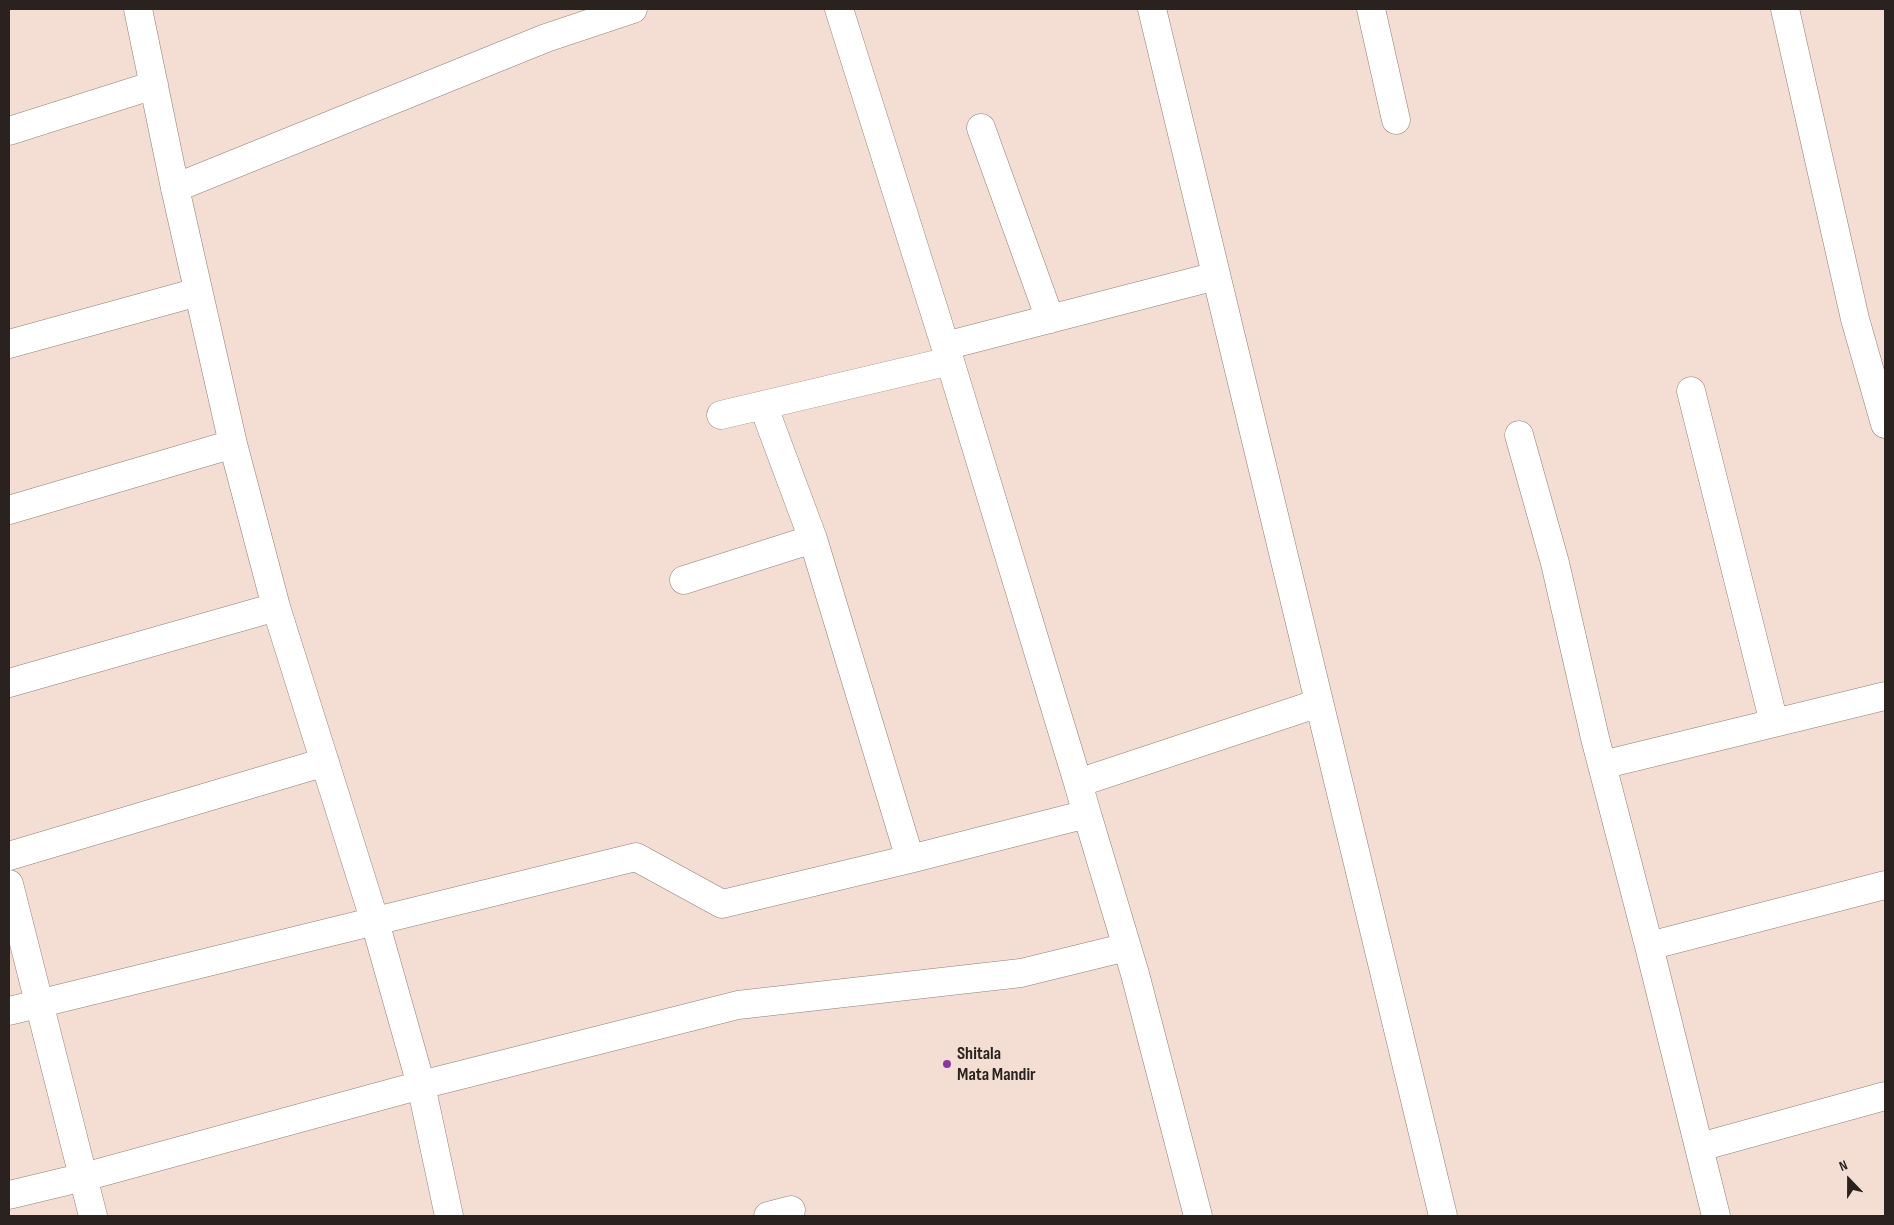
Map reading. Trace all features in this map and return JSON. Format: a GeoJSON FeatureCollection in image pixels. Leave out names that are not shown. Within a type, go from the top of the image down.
{"type":"FeatureCollection","features":[{"type":"Feature","properties":{"kind":"street"},"geometry":{"type":"LineString","coordinates":[[138,9],[175,188],[232,444],[276,608],[375,922],[421,1085],[449,1216]]}},
{"type":"Feature","properties":{"kind":"street"},"geometry":{"type":"LineString","coordinates":[[175,188],[546,38],[633,9]]}},
{"type":"Feature","properties":{"kind":"street"},"geometry":{"type":"LineString","coordinates":[[839,9],[948,354],[1127,946],[1198,1216]]}},
{"type":"Feature","properties":{"kind":"street"},"geometry":{"type":"LineString","coordinates":[[1152,9],[1443,1216]]}},
{"type":"Feature","properties":{"kind":"street"},"geometry":{"type":"LineString","coordinates":[[1371,9],[1396,120]]}},
{"type":"Feature","properties":{"kind":"street"},"geometry":{"type":"LineString","coordinates":[[1785,9],[1855,319],[1885,424]]}},
{"type":"Feature","properties":{"kind":"street"},"geometry":{"type":"LineString","coordinates":[[9,132],[154,85]]}},
{"type":"Feature","properties":{"kind":"street"},"geometry":{"type":"LineString","coordinates":[[981,128],[1050,319]]}},
{"type":"Feature","properties":{"kind":"street"},"geometry":{"type":"LineString","coordinates":[[721,415],[948,354],[1050,319],[1216,276]]}},
{"type":"Feature","properties":{"kind":"street"},"geometry":{"type":"LineString","coordinates":[[9,344],[198,292]]}},
{"type":"Feature","properties":{"kind":"street"},"geometry":{"type":"LineString","coordinates":[[1691,391],[1774,723]]}},
{"type":"Feature","properties":{"kind":"street"},"geometry":{"type":"LineString","coordinates":[[763,405],[813,539],[910,859]]}},
{"type":"Feature","properties":{"kind":"street"},"geometry":{"type":"LineString","coordinates":[[1519,434],[1555,563],[1602,765],[1716,1216]]}},
{"type":"Feature","properties":{"kind":"street"},"geometry":{"type":"LineString","coordinates":[[9,510],[232,444]]}},
{"type":"Feature","properties":{"kind":"street"},"geometry":{"type":"LineString","coordinates":[[684,580],[813,539]]}},
{"type":"Feature","properties":{"kind":"street"},"geometry":{"type":"LineString","coordinates":[[9,683],[276,608]]}},
{"type":"Feature","properties":{"kind":"street"},"geometry":{"type":"LineString","coordinates":[[1602,765],[1885,696]]}},
{"type":"Feature","properties":{"kind":"street"},"geometry":{"type":"LineString","coordinates":[[1078,783],[1319,703]]}},
{"type":"Feature","properties":{"kind":"street"},"geometry":{"type":"LineString","coordinates":[[9,856],[325,762]]}},
{"type":"Feature","properties":{"kind":"street"},"geometry":{"type":"LineString","coordinates":[[9,1011],[636,857],[722,904],[1087,814]]}},
{"type":"Feature","properties":{"kind":"street"},"geometry":{"type":"LineString","coordinates":[[9,884],[93,1216]]}},
{"type":"Feature","properties":{"kind":"street"},"geometry":{"type":"LineString","coordinates":[[1649,946],[1885,885]]}},
{"type":"Feature","properties":{"kind":"street"},"geometry":{"type":"LineString","coordinates":[[9,1195],[84,1177],[421,1085],[738,1005],[1021,973],[1127,946]]}},
{"type":"Feature","properties":{"kind":"street"},"geometry":{"type":"LineString","coordinates":[[1700,1147],[1885,1096]]}},
{"type":"Feature","properties":{"kind":"place","name":"Shitala Mata Mandir"},"geometry":{"type":"Point","coordinates":[947,1064]}}]}
